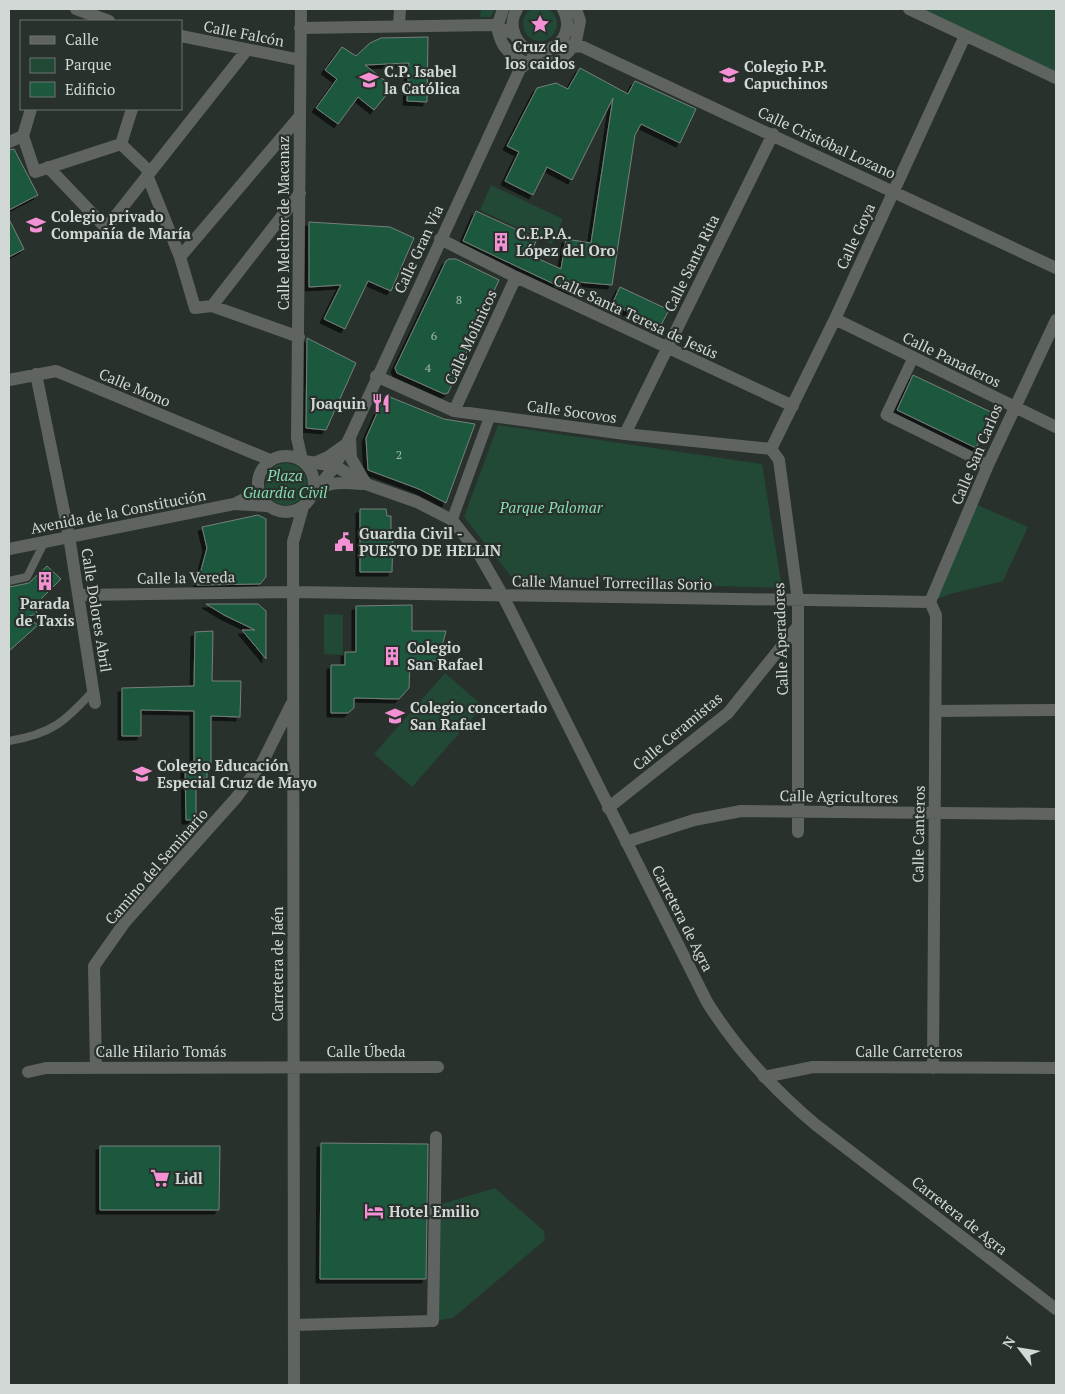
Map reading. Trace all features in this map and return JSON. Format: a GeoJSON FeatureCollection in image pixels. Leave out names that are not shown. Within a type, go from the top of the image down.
{"type":"FeatureCollection","features":[{"type":"Feature","properties":{"kind":"street","name":"Calle Melchor de Macanaz"},"geometry":{"type":"LineString","coordinates":[[301,9],[297,438],[307,461]]}},
{"type":"Feature","properties":{"kind":"street"},"geometry":{"type":"LineString","coordinates":[[400,9],[400,25]]}},
{"type":"Feature","properties":{"kind":"street"},"geometry":{"type":"LineString","coordinates":[[523,64],[548,49],[565,35],[567,18],[563,9]]}},
{"type":"Feature","properties":{"kind":"street"},"geometry":{"type":"LineString","coordinates":[[496,25],[500,40],[505,49],[523,64],[545,65],[559,62],[578,44],[580,21],[576,9]]}},
{"type":"Feature","properties":{"kind":"street"},"geometry":{"type":"LineString","coordinates":[[909,9],[1056,78]]}},
{"type":"Feature","properties":{"kind":"street"},"geometry":{"type":"LineString","coordinates":[[300,28],[496,25],[510,18],[512,10]]}},
{"type":"Feature","properties":{"kind":"street"},"geometry":{"type":"LineString","coordinates":[[512,10],[512,21],[523,64]]}},
{"type":"Feature","properties":{"kind":"street"},"geometry":{"type":"LineString","coordinates":[[79,13],[105,20]]}},
{"type":"Feature","properties":{"kind":"street"},"geometry":{"type":"LineString","coordinates":[[496,25],[518,39],[528,49],[548,49],[578,44]]}},
{"type":"Feature","properties":{"kind":"street"},"geometry":{"type":"LineString","coordinates":[[567,27],[570,35],[578,44]]}},
{"type":"Feature","properties":{"kind":"street","name":"Calle Falcón"},"geometry":{"type":"LineString","coordinates":[[182,36],[300,60]]}},
{"type":"Feature","properties":{"kind":"street","name":"Calle Goya"},"geometry":{"type":"LineString","coordinates":[[771,449],[835,319],[965,36]]}},
{"type":"Feature","properties":{"kind":"street","name":"Calle Cristóbal Lozano"},"geometry":{"type":"LineString","coordinates":[[578,44],[1056,268]]}},
{"type":"Feature","properties":{"kind":"street"},"geometry":{"type":"LineString","coordinates":[[48,167],[106,228],[246,50]]}},
{"type":"Feature","properties":{"kind":"street","name":"Calle Gran Via"},"geometry":{"type":"LineString","coordinates":[[315,492],[335,466],[348,440],[376,376],[523,64]]}},
{"type":"Feature","properties":{"kind":"street"},"geometry":{"type":"LineString","coordinates":[[31,110],[23,136],[35,172],[121,144]]}},
{"type":"Feature","properties":{"kind":"street"},"geometry":{"type":"LineString","coordinates":[[121,144],[132,110]]}},
{"type":"Feature","properties":{"kind":"street"},"geometry":{"type":"LineString","coordinates":[[180,257],[300,116]]}},
{"type":"Feature","properties":{"kind":"street","name":"Calle Santa Rita"},"geometry":{"type":"LineString","coordinates":[[626,434],[773,134]]}},
{"type":"Feature","properties":{"kind":"street"},"geometry":{"type":"LineString","coordinates":[[9,142],[23,136]]}},
{"type":"Feature","properties":{"kind":"street"},"geometry":{"type":"LineString","coordinates":[[121,144],[148,174],[180,257],[195,308],[212,306],[299,337]]}},
{"type":"Feature","properties":{"kind":"street"},"geometry":{"type":"LineString","coordinates":[[212,306],[300,193]]}},
{"type":"Feature","properties":{"kind":"street","name":"Calle Santa Teresa de Jesús"},"geometry":{"type":"LineString","coordinates":[[440,239],[667,349],[792,406]]}},
{"type":"Feature","properties":{"kind":"street","name":"Calle Molinicos"},"geometry":{"type":"LineString","coordinates":[[454,411],[516,277]]}},
{"type":"Feature","properties":{"kind":"street","name":"Calle Panaderos"},"geometry":{"type":"LineString","coordinates":[[835,319],[1056,427]]}},
{"type":"Feature","properties":{"kind":"street","name":"Calle San Carlos"},"geometry":{"type":"LineString","coordinates":[[930,602],[988,466],[1056,320]]}},
{"type":"Feature","properties":{"kind":"street"},"geometry":{"type":"LineString","coordinates":[[912,358],[886,415],[988,466]]}},
{"type":"Feature","properties":{"kind":"street","name":"Calle Mono"},"geometry":{"type":"LineString","coordinates":[[9,380],[56,371],[270,460]]}},
{"type":"Feature","properties":{"kind":"street","name":"Calle Dolores Abril"},"geometry":{"type":"LineString","coordinates":[[36,374],[69,536],[94,697]]}},
{"type":"Feature","properties":{"kind":"street","name":"Calle Socovos"},"geometry":{"type":"LineString","coordinates":[[376,376],[454,411],[626,434],[771,449]]}},
{"type":"Feature","properties":{"kind":"street"},"geometry":{"type":"LineString","coordinates":[[452,520],[490,416]]}},
{"type":"Feature","properties":{"kind":"street"},"geometry":{"type":"LineString","coordinates":[[297,438],[292,451],[270,460],[259,475],[258,490],[268,506],[284,512],[303,507],[315,492],[312,470],[307,461]]}},
{"type":"Feature","properties":{"kind":"street"},"geometry":{"type":"LineString","coordinates":[[286,455],[307,461],[328,457],[348,440],[352,458],[366,484]]}},
{"type":"Feature","properties":{"kind":"street","name":"Calle Aperadores"},"geometry":{"type":"LineString","coordinates":[[771,449],[779,460],[798,601],[798,832]]}},
{"type":"Feature","properties":{"kind":"street"},"geometry":{"type":"LineString","coordinates":[[245,451],[259,475]]}},
{"type":"Feature","properties":{"kind":"street","name":"Carretera de Agra"},"geometry":{"type":"LineString","coordinates":[[307,461],[335,466],[366,484],[418,502],[452,520],[479,554],[503,596],[707,1002],[739,1049],[764,1076],[816,1125],[1056,1309]]}},
{"type":"Feature","properties":{"kind":"street","name":"Carretera de Agra"},"geometry":{"type":"LineString","coordinates":[[315,492],[337,483],[366,484]]}},
{"type":"Feature","properties":{"kind":"street","name":"Avenida de la Constitución"},"geometry":{"type":"LineString","coordinates":[[9,549],[234,504],[251,496],[258,490]]}},
{"type":"Feature","properties":{"kind":"street","name":"Avenida de la Constitución"},"geometry":{"type":"LineString","coordinates":[[234,504],[268,506]]}},
{"type":"Feature","properties":{"kind":"street","name":"Carretera de Jaén"},"geometry":{"type":"LineString","coordinates":[[293,542],[303,507]]}},
{"type":"Feature","properties":{"kind":"street","name":"Carretera de Jaén"},"geometry":{"type":"LineString","coordinates":[[284,512],[293,542],[294,592],[294,1385]]}},
{"type":"Feature","properties":{"kind":"street","name":"Calle Manuel Torrecillas Sorio"},"geometry":{"type":"LineString","coordinates":[[294,592],[930,602]]}},
{"type":"Feature","properties":{"kind":"street","name":"Calle la Vereda"},"geometry":{"type":"LineString","coordinates":[[78,595],[294,592]]}},
{"type":"Feature","properties":{"kind":"street","name":"Calle Canteros"},"geometry":{"type":"LineString","coordinates":[[930,602],[936,616],[933,1068]]}},
{"type":"Feature","properties":{"kind":"street","name":"Calle Ceramistas"},"geometry":{"type":"LineString","coordinates":[[608,808],[728,713],[798,626]]}},
{"type":"Feature","properties":{"kind":"street","name":"Camino del Seminario"},"geometry":{"type":"LineString","coordinates":[[96,1068],[94,966],[125,922],[236,798],[263,761],[294,700]]}},
{"type":"Feature","properties":{"kind":"street"},"geometry":{"type":"LineString","coordinates":[[936,711],[1056,710]]}},
{"type":"Feature","properties":{"kind":"street","name":"Calle Agricultores"},"geometry":{"type":"LineString","coordinates":[[626,842],[685,822],[741,811],[1056,814]]}},
{"type":"Feature","properties":{"kind":"street","name":"Calle Úbeda"},"geometry":{"type":"LineString","coordinates":[[294,1067],[438,1067]]}},
{"type":"Feature","properties":{"kind":"street","name":"Calle Hilario Tomás"},"geometry":{"type":"LineString","coordinates":[[28,1072],[46,1068],[294,1067]]}},
{"type":"Feature","properties":{"kind":"street","name":"Calle Carreteros"},"geometry":{"type":"LineString","coordinates":[[764,1076],[813,1067],[1056,1068]]}},
{"type":"Feature","properties":{"kind":"street"},"geometry":{"type":"LineString","coordinates":[[294,1325],[433,1321],[436,1137]]}},
{"type":"Feature","properties":{"kind":"lane"},"geometry":{"type":"LineString","coordinates":[[9,581],[26,577],[45,542]]}},
{"type":"Feature","properties":{"kind":"lane"},"geometry":{"type":"LineString","coordinates":[[9,741],[32,737],[55,728],[94,697]]}},
{"type":"Feature","properties":{"kind":"green space"},"geometry":{"type":"Polygon","coordinates":[[[540,7],[547,8],[552,12],[556,17],[556,31],[552,36],[547,40],[540,41],[533,40],[528,36],[524,31],[523,24],[524,17],[528,12],[533,8],[540,7]]]}},
{"type":"Feature","properties":{"kind":"green space"},"geometry":{"type":"Polygon","coordinates":[[[481,9],[495,9],[491,17],[480,17],[481,9]]]}},
{"type":"Feature","properties":{"kind":"green space"},"geometry":{"type":"Polygon","coordinates":[[[909,9],[1056,9],[1056,78],[909,9]]]}},
{"type":"Feature","properties":{"kind":"green space"},"geometry":{"type":"Polygon","coordinates":[[[491,185],[563,219],[552,244],[480,210],[491,185]]]}},
{"type":"Feature","properties":{"kind":"green space","name":"Parque Palomar"},"geometry":{"type":"Polygon","coordinates":[[[498,425],[762,464],[782,588],[513,579],[464,517],[498,425]]]}},
{"type":"Feature","properties":{"kind":"green space","name":"Plaza Guardia Civil"},"geometry":{"type":"Polygon","coordinates":[[[282,463],[290,463],[301,469],[307,484],[301,499],[290,505],[282,505],[271,499],[265,488],[265,480],[271,469],[282,463]]]}},
{"type":"Feature","properties":{"kind":"green space"},"geometry":{"type":"Polygon","coordinates":[[[973,503],[1028,527],[1003,581],[950,594],[930,602],[973,503]]]}},
{"type":"Feature","properties":{"kind":"green space"},"geometry":{"type":"Polygon","coordinates":[[[324,614],[343,615],[343,655],[324,654],[324,614]]]}},
{"type":"Feature","properties":{"kind":"green space"},"geometry":{"type":"Polygon","coordinates":[[[445,673],[483,706],[412,787],[374,754],[445,673]]]}},
{"type":"Feature","properties":{"kind":"green space"},"geometry":{"type":"Polygon","coordinates":[[[495,1188],[544,1231],[545,1240],[453,1318],[433,1321],[435,1206],[495,1188]]]}},
{"type":"Feature","properties":{"kind":"building"},"geometry":{"type":"Polygon","coordinates":[[[428,37],[427,102],[407,101],[409,63],[365,65],[393,87],[374,110],[358,97],[338,124],[316,108],[337,79],[325,70],[342,47],[356,56],[370,43],[381,38],[428,37]]]}},
{"type":"Feature","properties":{"kind":"building"},"geometry":{"type":"Polygon","coordinates":[[[580,68],[628,94],[635,81],[696,109],[680,143],[641,124],[635,135],[612,285],[578,282],[573,293],[463,241],[476,211],[537,239],[530,255],[561,269],[566,239],[591,243],[613,98],[572,180],[547,167],[533,195],[505,181],[519,152],[507,146],[537,88],[556,83],[568,89],[580,68]]]}},
{"type":"Feature","properties":{"kind":"building"},"geometry":{"type":"Polygon","coordinates":[[[14,149],[38,195],[9,210],[9,150],[14,149]]]}},
{"type":"Feature","properties":{"kind":"building"},"geometry":{"type":"Polygon","coordinates":[[[9,219],[24,249],[9,257],[9,219]]]}},
{"type":"Feature","properties":{"kind":"building"},"geometry":{"type":"Polygon","coordinates":[[[309,222],[390,227],[414,238],[391,291],[368,281],[345,329],[324,319],[341,285],[309,287],[309,222]]]}},
{"type":"Feature","properties":{"kind":"building"},"geometry":{"type":"Polygon","coordinates":[[[456,259],[499,280],[448,393],[444,394],[397,373],[395,368],[446,261],[456,259]]]}},
{"type":"Feature","properties":{"kind":"building"},"geometry":{"type":"Polygon","coordinates":[[[620,287],[669,310],[660,327],[612,304],[620,287]]]}},
{"type":"Feature","properties":{"kind":"building"},"geometry":{"type":"Polygon","coordinates":[[[307,338],[356,363],[326,430],[306,428],[307,338]]]}},
{"type":"Feature","properties":{"kind":"building"},"geometry":{"type":"Polygon","coordinates":[[[913,375],[993,413],[976,448],[897,410],[913,375]]]}},
{"type":"Feature","properties":{"kind":"building"},"geometry":{"type":"Polygon","coordinates":[[[385,395],[444,419],[475,424],[446,503],[419,489],[368,470],[366,438],[385,395]]]}},
{"type":"Feature","properties":{"kind":"building"},"geometry":{"type":"Polygon","coordinates":[[[360,509],[386,509],[387,516],[391,516],[391,531],[393,531],[392,572],[360,572],[360,509]]]}},
{"type":"Feature","properties":{"kind":"building"},"geometry":{"type":"Polygon","coordinates":[[[258,515],[266,519],[266,577],[260,584],[197,585],[207,548],[202,527],[258,515]]]}},
{"type":"Feature","properties":{"kind":"building"},"geometry":{"type":"Polygon","coordinates":[[[47,566],[61,579],[35,605],[37,614],[26,617],[38,625],[9,651],[9,587],[29,583],[47,566]]]}},
{"type":"Feature","properties":{"kind":"building"},"geometry":{"type":"Polygon","coordinates":[[[206,604],[258,604],[266,611],[266,659],[242,630],[255,630],[206,604]]]}},
{"type":"Feature","properties":{"kind":"building","name":"Colegio San Rafael"},"geometry":{"type":"Polygon","coordinates":[[[412,605],[412,631],[446,631],[438,661],[410,660],[409,688],[399,699],[354,698],[354,708],[348,713],[331,713],[331,665],[345,665],[345,652],[356,652],[356,606],[412,605]]]}},
{"type":"Feature","properties":{"kind":"building"},"geometry":{"type":"Polygon","coordinates":[[[213,631],[212,681],[241,681],[240,717],[211,716],[211,766],[207,766],[207,778],[196,778],[196,820],[186,820],[185,767],[194,767],[194,711],[141,710],[141,736],[122,736],[122,688],[194,686],[195,632],[213,631]]]}},
{"type":"Feature","properties":{"kind":"building","name":"Hotel Emilio"},"geometry":{"type":"Polygon","coordinates":[[[321,1143],[428,1144],[426,1279],[320,1279],[321,1143]]]}},
{"type":"Feature","properties":{"kind":"building","name":"Lidl"},"geometry":{"type":"Polygon","coordinates":[[[100,1146],[220,1146],[219,1210],[100,1210],[100,1146]]]}},
{"type":"Feature","properties":{"kind":"place","name":"Cruz de los caidos"},"geometry":{"type":"Point","coordinates":[540,24]}},
{"type":"Feature","properties":{"kind":"place","name":"Colegio P.P. Capuchinos"},"geometry":{"type":"Point","coordinates":[729,75]}},
{"type":"Feature","properties":{"kind":"place","name":"C.P. Isabel la Católica"},"geometry":{"type":"Point","coordinates":[369,80]}},
{"type":"Feature","properties":{"kind":"place","name":"Colegio privado Compañía de María"},"geometry":{"type":"Point","coordinates":[36,225]}},
{"type":"Feature","properties":{"kind":"place","name":"C.E.P.A. López del Oro"},"geometry":{"type":"Point","coordinates":[501,242]}},
{"type":"Feature","properties":{"kind":"place","name":"Joaquin"},"geometry":{"type":"Point","coordinates":[381,403]}},
{"type":"Feature","properties":{"kind":"place","name":"Guardia Civil - PUESTO DE HELLIN"},"geometry":{"type":"Point","coordinates":[344,542]}},
{"type":"Feature","properties":{"kind":"place","name":"Parada de Taxis"},"geometry":{"type":"Point","coordinates":[45,581]}},
{"type":"Feature","properties":{"kind":"place","name":"Colegio San Rafael"},"geometry":{"type":"Point","coordinates":[392,656]}},
{"type":"Feature","properties":{"kind":"place","name":"Colegio concertado San Rafael"},"geometry":{"type":"Point","coordinates":[395,716]}},
{"type":"Feature","properties":{"kind":"place","name":"Colegio Educación Especial Cruz de Mayo"},"geometry":{"type":"Point","coordinates":[142,774]}},
{"type":"Feature","properties":{"kind":"place","name":"Lidl"},"geometry":{"type":"Point","coordinates":[160,1178]}},
{"type":"Feature","properties":{"kind":"place","name":"Hotel Emilio"},"geometry":{"type":"Point","coordinates":[374,1211]}}]}
